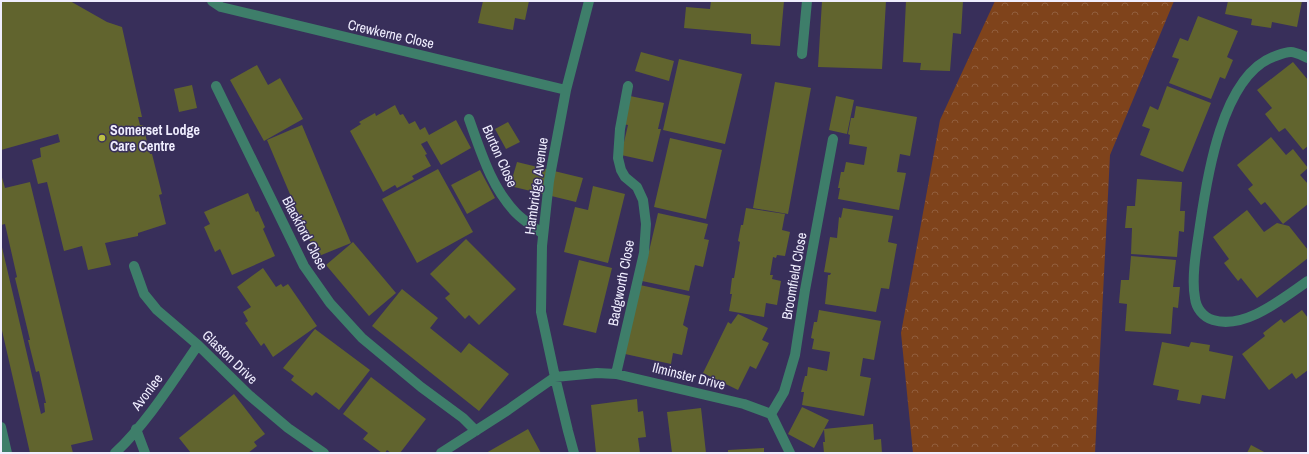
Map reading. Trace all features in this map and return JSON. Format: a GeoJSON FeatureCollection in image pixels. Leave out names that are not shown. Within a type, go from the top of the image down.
{"type":"FeatureCollection","features":[{"type":"Feature","properties":{"kind":"street","name":"Crewkerne Close"},"geometry":{"type":"LineString","coordinates":[[212,1],[221,8],[566,90]]}},
{"type":"Feature","properties":{"kind":"street","name":"Hambridge Avenue"},"geometry":{"type":"LineString","coordinates":[[574,453],[541,312],[543,234],[549,181],[566,90],[589,1]]}},
{"type":"Feature","properties":{"kind":"street"},"geometry":{"type":"LineString","coordinates":[[802,54],[807,1]]}},
{"type":"Feature","properties":{"kind":"street"},"geometry":{"type":"LineString","coordinates":[[1308,58],[1292,52],[1283,53],[1267,59],[1249,73],[1234,95],[1220,133],[1206,182],[1196,253],[1194,298],[1203,315],[1212,320],[1224,322],[1234,321],[1253,316],[1308,281]]}},
{"type":"Feature","properties":{"kind":"street","name":"Blackford Close"},"geometry":{"type":"LineString","coordinates":[[216,86],[304,266],[330,303],[362,338],[476,430]]}},
{"type":"Feature","properties":{"kind":"street","name":"Badgworth Close"},"geometry":{"type":"LineString","coordinates":[[616,374],[644,253],[646,224],[643,200],[637,187],[625,177],[621,170],[618,158],[620,130],[628,86]]}},
{"type":"Feature","properties":{"kind":"street","name":"Burton Close"},"geometry":{"type":"LineString","coordinates":[[469,119],[489,173],[501,195],[517,213],[543,234]]}},
{"type":"Feature","properties":{"kind":"street","name":"Broomfield Close"},"geometry":{"type":"LineString","coordinates":[[771,414],[784,392],[795,355],[805,290],[833,139]]}},
{"type":"Feature","properties":{"kind":"street","name":"Glaston Drive"},"geometry":{"type":"LineString","coordinates":[[134,266],[144,294],[157,310],[198,345],[248,395],[288,428],[324,453]]}},
{"type":"Feature","properties":{"kind":"street","name":"Avonlee"},"geometry":{"type":"LineString","coordinates":[[115,453],[155,407],[198,345]]}},
{"type":"Feature","properties":{"kind":"street","name":"Ilminster Drive"},"geometry":{"type":"LineString","coordinates":[[555,377],[597,373],[616,374],[744,404],[771,414]]}},
{"type":"Feature","properties":{"kind":"street"},"geometry":{"type":"LineString","coordinates":[[441,453],[508,410],[555,377]]}},
{"type":"Feature","properties":{"kind":"street"},"geometry":{"type":"LineString","coordinates":[[771,414],[790,453]]}},
{"type":"Feature","properties":{"kind":"street"},"geometry":{"type":"LineString","coordinates":[[1,427],[7,453]]}},
{"type":"Feature","properties":{"kind":"street"},"geometry":{"type":"LineString","coordinates":[[136,429],[145,453]]}},
{"type":"Feature","properties":{"kind":"green space"},"geometry":{"type":"Polygon","coordinates":[[[995,1],[1174,1],[1110,155],[1095,453],[913,453],[901,333],[940,120],[995,1]]]}},
{"type":"Feature","properties":{"kind":"building","name":"Somerset Lodge Care Centre"},"geometry":{"type":"Polygon","coordinates":[[[1,1],[70,1],[107,22],[122,27],[142,117],[138,117],[140,125],[143,125],[150,154],[152,154],[162,194],[159,195],[166,224],[138,233],[138,236],[105,243],[111,265],[88,270],[82,246],[64,251],[47,182],[38,184],[32,160],[41,157],[40,148],[60,142],[58,134],[1,150],[1,1]]]}},
{"type":"Feature","properties":{"kind":"building"},"geometry":{"type":"Polygon","coordinates":[[[483,1],[529,1],[525,20],[515,18],[513,30],[478,23],[483,1]]]}},
{"type":"Feature","properties":{"kind":"building"},"geometry":{"type":"Polygon","coordinates":[[[711,1],[784,1],[780,46],[751,44],[751,34],[684,28],[686,7],[710,9],[711,1]]]}},
{"type":"Feature","properties":{"kind":"building"},"geometry":{"type":"Polygon","coordinates":[[[822,1],[886,1],[882,69],[818,67],[822,1]]]}},
{"type":"Feature","properties":{"kind":"building"},"geometry":{"type":"Polygon","coordinates":[[[906,1],[963,1],[961,34],[953,33],[950,71],[920,70],[921,63],[903,62],[906,1]]]}},
{"type":"Feature","properties":{"kind":"building"},"geometry":{"type":"Polygon","coordinates":[[[1228,1],[1302,1],[1297,27],[1272,22],[1271,28],[1251,25],[1252,19],[1225,14],[1228,1]]]}},
{"type":"Feature","properties":{"kind":"building"},"geometry":{"type":"Polygon","coordinates":[[[1198,16],[1238,31],[1227,57],[1233,60],[1225,79],[1220,77],[1211,99],[1169,83],[1179,59],[1172,57],[1180,38],[1188,41],[1198,16]]]}},
{"type":"Feature","properties":{"kind":"building"},"geometry":{"type":"Polygon","coordinates":[[[641,52],[674,61],[669,81],[635,71],[641,52]]]}},
{"type":"Feature","properties":{"kind":"building"},"geometry":{"type":"Polygon","coordinates":[[[679,59],[742,74],[725,144],[663,130],[679,59]]]}},
{"type":"Feature","properties":{"kind":"building"},"geometry":{"type":"Polygon","coordinates":[[[1293,62],[1308,80],[1308,146],[1303,150],[1285,128],[1279,132],[1265,114],[1272,108],[1257,90],[1293,62]]]}},
{"type":"Feature","properties":{"kind":"building"},"geometry":{"type":"Polygon","coordinates":[[[257,65],[268,85],[280,78],[303,119],[264,141],[230,80],[257,65]]]}},
{"type":"Feature","properties":{"kind":"building"},"geometry":{"type":"Polygon","coordinates":[[[775,82],[811,88],[788,214],[753,208],[775,82]]]}},
{"type":"Feature","properties":{"kind":"building"},"geometry":{"type":"Polygon","coordinates":[[[192,85],[197,108],[179,112],[174,89],[192,85]]]}},
{"type":"Feature","properties":{"kind":"building"},"geometry":{"type":"Polygon","coordinates":[[[1167,86],[1211,103],[1183,172],[1140,155],[1150,129],[1142,126],[1150,106],[1158,110],[1167,86]]]}},
{"type":"Feature","properties":{"kind":"building"},"geometry":{"type":"Polygon","coordinates":[[[630,96],[664,103],[658,129],[661,129],[653,162],[621,155],[628,125],[623,124],[630,96]]]}},
{"type":"Feature","properties":{"kind":"building"},"geometry":{"type":"Polygon","coordinates":[[[836,96],[854,100],[847,134],[829,130],[836,96]]]}},
{"type":"Feature","properties":{"kind":"building"},"geometry":{"type":"Polygon","coordinates":[[[395,105],[400,115],[403,114],[409,124],[415,121],[420,130],[425,127],[429,135],[456,120],[471,148],[441,165],[427,141],[421,144],[427,154],[425,155],[431,166],[412,176],[414,179],[397,188],[395,185],[383,192],[350,131],[361,124],[359,122],[375,113],[376,116],[395,105]]]}},
{"type":"Feature","properties":{"kind":"building"},"geometry":{"type":"Polygon","coordinates":[[[856,106],[917,117],[910,156],[900,154],[897,172],[906,173],[899,210],[838,199],[840,188],[838,188],[841,172],[844,172],[846,162],[864,165],[867,147],[849,144],[850,135],[848,134],[851,118],[854,118],[856,106]]]}},
{"type":"Feature","properties":{"kind":"building"},"geometry":{"type":"Polygon","coordinates":[[[508,122],[520,142],[506,149],[495,129],[508,122]]]}},
{"type":"Feature","properties":{"kind":"building"},"geometry":{"type":"Polygon","coordinates":[[[302,125],[351,243],[319,256],[315,245],[312,246],[267,140],[302,125]]]}},
{"type":"Feature","properties":{"kind":"building"},"geometry":{"type":"Polygon","coordinates":[[[1271,137],[1286,155],[1293,149],[1308,168],[1300,175],[1308,184],[1308,204],[1283,224],[1265,202],[1261,205],[1248,189],[1253,185],[1237,165],[1271,137]]]}},
{"type":"Feature","properties":{"kind":"building"},"geometry":{"type":"Polygon","coordinates":[[[670,138],[722,150],[706,219],[654,207],[670,138]]]}},
{"type":"Feature","properties":{"kind":"building"},"geometry":{"type":"Polygon","coordinates":[[[517,162],[583,178],[576,202],[510,186],[517,162]]]}},
{"type":"Feature","properties":{"kind":"building"},"geometry":{"type":"Polygon","coordinates":[[[438,169],[473,232],[417,263],[382,199],[438,169]]]}},
{"type":"Feature","properties":{"kind":"building"},"geometry":{"type":"Polygon","coordinates":[[[480,170],[495,198],[467,214],[451,185],[480,170]]]}},
{"type":"Feature","properties":{"kind":"building"},"geometry":{"type":"Polygon","coordinates":[[[1,174],[5,188],[30,182],[93,440],[71,445],[73,453],[30,453],[1,326],[1,243],[41,414],[45,412],[44,403],[46,403],[39,371],[36,372],[28,340],[30,340],[15,278],[17,277],[5,224],[1,225],[1,174]]]}},
{"type":"Feature","properties":{"kind":"building"},"geometry":{"type":"Polygon","coordinates":[[[1137,179],[1182,182],[1180,211],[1185,211],[1184,232],[1179,231],[1177,257],[1131,254],[1132,228],[1125,228],[1127,206],[1135,206],[1137,179]]]}},
{"type":"Feature","properties":{"kind":"building"},"geometry":{"type":"Polygon","coordinates":[[[593,186],[625,194],[608,263],[564,252],[575,207],[588,210],[593,186]]]}},
{"type":"Feature","properties":{"kind":"building"},"geometry":{"type":"Polygon","coordinates":[[[248,193],[256,212],[258,211],[265,227],[263,229],[275,256],[232,275],[220,249],[215,252],[204,227],[210,224],[204,212],[248,193]]]}},
{"type":"Feature","properties":{"kind":"building"},"geometry":{"type":"Polygon","coordinates":[[[746,208],[785,214],[782,230],[790,232],[785,256],[777,255],[776,258],[773,257],[770,275],[773,275],[772,279],[781,281],[777,305],[766,303],[764,317],[729,311],[732,294],[730,294],[732,278],[734,278],[740,242],[738,241],[746,208]]]}},
{"type":"Feature","properties":{"kind":"building"},"geometry":{"type":"Polygon","coordinates":[[[843,208],[893,216],[888,242],[897,244],[889,289],[881,288],[876,312],[825,304],[828,275],[831,273],[824,272],[830,237],[837,238],[839,217],[841,218],[843,208]]]}},
{"type":"Feature","properties":{"kind":"building"},"geometry":{"type":"Polygon","coordinates":[[[1247,210],[1264,232],[1277,223],[1289,226],[1308,250],[1308,258],[1257,298],[1241,278],[1238,281],[1224,263],[1229,259],[1213,237],[1247,210]]]}},
{"type":"Feature","properties":{"kind":"building"},"geometry":{"type":"Polygon","coordinates":[[[658,213],[708,224],[704,239],[709,240],[703,267],[695,265],[689,291],[642,281],[658,213]]]}},
{"type":"Feature","properties":{"kind":"building"},"geometry":{"type":"Polygon","coordinates":[[[466,239],[516,289],[479,325],[469,315],[465,319],[445,298],[450,294],[430,274],[466,239]]]}},
{"type":"Feature","properties":{"kind":"building"},"geometry":{"type":"Polygon","coordinates":[[[353,242],[396,293],[369,316],[326,265],[353,242]]]}},
{"type":"Feature","properties":{"kind":"building"},"geometry":{"type":"Polygon","coordinates":[[[1131,256],[1176,260],[1173,287],[1180,287],[1178,308],[1173,307],[1171,334],[1125,331],[1127,304],[1119,303],[1121,280],[1129,280],[1131,256]]]}},
{"type":"Feature","properties":{"kind":"building"},"geometry":{"type":"Polygon","coordinates":[[[579,260],[612,268],[596,333],[563,325],[579,260]]]}},
{"type":"Feature","properties":{"kind":"building"},"geometry":{"type":"Polygon","coordinates":[[[263,268],[276,287],[281,284],[283,287],[288,284],[317,326],[273,357],[264,343],[261,346],[245,323],[248,321],[243,312],[251,307],[237,287],[263,268]]]}},
{"type":"Feature","properties":{"kind":"building"},"geometry":{"type":"Polygon","coordinates":[[[640,285],[690,296],[683,325],[688,328],[682,355],[673,353],[671,364],[625,354],[640,285]]]}},
{"type":"Feature","properties":{"kind":"building"},"geometry":{"type":"Polygon","coordinates":[[[402,289],[438,318],[430,328],[461,353],[469,343],[509,374],[479,411],[372,326],[402,289]]]}},
{"type":"Feature","properties":{"kind":"building"},"geometry":{"type":"Polygon","coordinates":[[[819,310],[881,321],[874,360],[863,358],[860,376],[871,378],[864,416],[802,405],[804,392],[801,392],[805,376],[807,376],[808,367],[827,371],[830,352],[812,349],[814,339],[811,338],[814,322],[817,322],[819,310]]]}},
{"type":"Feature","properties":{"kind":"building"},"geometry":{"type":"Polygon","coordinates":[[[1302,310],[1308,318],[1308,370],[1296,379],[1292,373],[1269,390],[1242,354],[1265,336],[1263,333],[1281,319],[1284,323],[1302,310]]]}},
{"type":"Feature","properties":{"kind":"building"},"geometry":{"type":"Polygon","coordinates":[[[738,314],[768,328],[762,340],[769,343],[756,369],[750,366],[738,390],[703,373],[728,322],[731,324],[738,314]]]}},
{"type":"Feature","properties":{"kind":"building"},"geometry":{"type":"Polygon","coordinates":[[[315,329],[370,370],[339,410],[316,392],[312,396],[291,380],[294,376],[283,368],[315,329]]]}},
{"type":"Feature","properties":{"kind":"building"},"geometry":{"type":"Polygon","coordinates":[[[1162,342],[1189,347],[1191,342],[1210,345],[1209,351],[1233,356],[1225,399],[1202,395],[1200,404],[1177,400],[1179,390],[1153,385],[1162,342]]]}},
{"type":"Feature","properties":{"kind":"building"},"geometry":{"type":"Polygon","coordinates":[[[371,377],[426,419],[400,453],[391,453],[387,450],[385,453],[382,453],[363,439],[368,433],[343,414],[371,377]]]}},
{"type":"Feature","properties":{"kind":"building"},"geometry":{"type":"Polygon","coordinates":[[[234,394],[265,434],[254,442],[257,446],[248,453],[191,453],[179,438],[234,394]]]}},
{"type":"Feature","properties":{"kind":"building"},"geometry":{"type":"Polygon","coordinates":[[[637,399],[638,412],[643,411],[646,437],[638,438],[640,453],[596,453],[591,405],[637,399]]]}},
{"type":"Feature","properties":{"kind":"building"},"geometry":{"type":"Polygon","coordinates":[[[802,407],[829,420],[814,448],[788,434],[802,407]]]}},
{"type":"Feature","properties":{"kind":"building"},"geometry":{"type":"Polygon","coordinates":[[[701,408],[706,453],[672,453],[667,412],[701,408]]]}},
{"type":"Feature","properties":{"kind":"building"},"geometry":{"type":"Polygon","coordinates":[[[873,424],[874,440],[881,439],[882,453],[824,453],[824,429],[873,424]]]}},
{"type":"Feature","properties":{"kind":"building"},"geometry":{"type":"Polygon","coordinates":[[[528,429],[541,453],[486,453],[528,429]]]}},
{"type":"Feature","properties":{"kind":"building"},"geometry":{"type":"Polygon","coordinates":[[[1251,445],[1266,453],[1247,453],[1251,445]]]}},
{"type":"Feature","properties":{"kind":"building"},"geometry":{"type":"Polygon","coordinates":[[[764,448],[764,453],[728,453],[728,450],[764,448]]]}},
{"type":"Feature","properties":{"kind":"place","name":"Somerset Lodge Care Centre"},"geometry":{"type":"Point","coordinates":[102,138]}}]}
